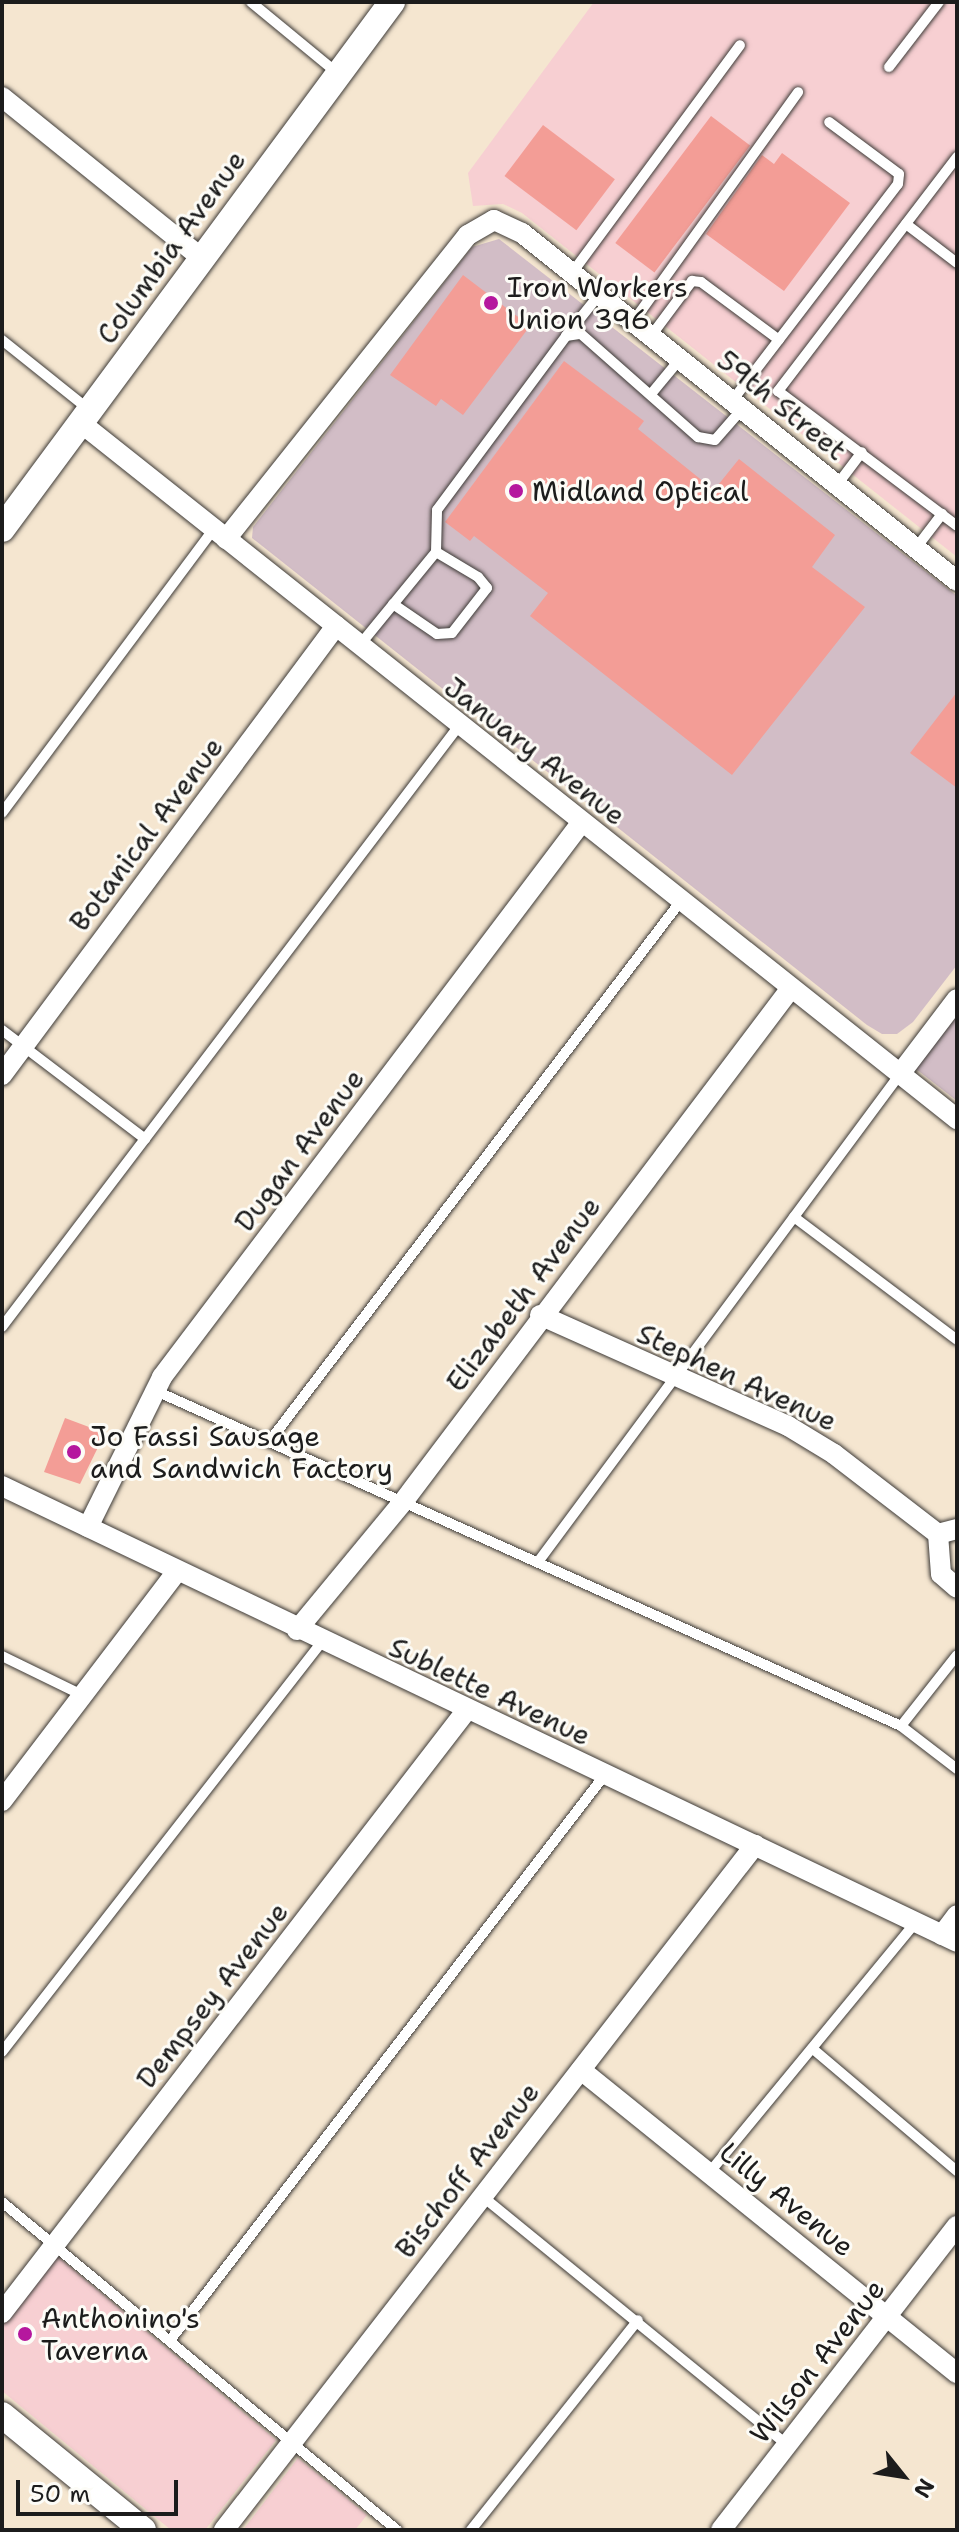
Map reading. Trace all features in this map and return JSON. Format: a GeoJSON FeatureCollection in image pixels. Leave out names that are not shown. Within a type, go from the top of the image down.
{"type":"FeatureCollection","features":[{"type":"Feature","properties":{"kind":"street","name":"Columbia Avenue"},"geometry":{"type":"LineString","coordinates":[[2,529],[392,2]]}},
{"type":"Feature","properties":{"kind":"street"},"geometry":{"type":"LineString","coordinates":[[2,97],[203,259]]}},
{"type":"Feature","properties":{"kind":"street","name":"59th Street"},"geometry":{"type":"LineString","coordinates":[[220,534],[468,235],[494,220],[522,233],[957,581]]}},
{"type":"Feature","properties":{"kind":"street","name":"January Avenue"},"geometry":{"type":"LineString","coordinates":[[85,417],[220,534],[458,727],[957,1119]]}},
{"type":"Feature","properties":{"kind":"street","name":"Botanical Avenue"},"geometry":{"type":"LineString","coordinates":[[2,1075],[336,626]]}},
{"type":"Feature","properties":{"kind":"street","name":"Dugan Avenue"},"geometry":{"type":"LineString","coordinates":[[88,1527],[162,1377],[581,823]]}},
{"type":"Feature","properties":{"kind":"street","name":"Elizabeth Avenue"},"geometry":{"type":"LineString","coordinates":[[297,1630],[403,1502],[540,1315],[791,988]]}},
{"type":"Feature","properties":{"kind":"street"},"geometry":{"type":"LineString","coordinates":[[900,1074],[957,999]]}},
{"type":"Feature","properties":{"kind":"street","name":"Stephen Avenue"},"geometry":{"type":"LineString","coordinates":[[540,1315],[788,1426],[834,1454],[947,1531],[941,1574],[957,1588]]}},
{"type":"Feature","properties":{"kind":"street","name":"Sublette Avenue"},"geometry":{"type":"LineString","coordinates":[[2,1486],[321,1643],[950,1938]]}},
{"type":"Feature","properties":{"kind":"street"},"geometry":{"type":"LineString","coordinates":[[2,1801],[177,1571]]}},
{"type":"Feature","properties":{"kind":"street","name":"Dempsey Avenue"},"geometry":{"type":"LineString","coordinates":[[2,2313],[466,1711]]}},
{"type":"Feature","properties":{"kind":"street","name":"Bischoff Avenue"},"geometry":{"type":"LineString","coordinates":[[224,2530],[755,1845]]}},
{"type":"Feature","properties":{"kind":"street"},"geometry":{"type":"LineString","coordinates":[[950,1938],[957,1915]]}},
{"type":"Feature","properties":{"kind":"street","name":"Lilly Avenue"},"geometry":{"type":"LineString","coordinates":[[581,2070],[957,2373]]}},
{"type":"Feature","properties":{"kind":"street","name":"Wilson Avenue"},"geometry":{"type":"LineString","coordinates":[[721,2530],[957,2226]]}},
{"type":"Feature","properties":{"kind":"street"},"geometry":{"type":"LineString","coordinates":[[3,2419],[143,2530]]}},
{"type":"Feature","properties":{"kind":"lane"},"geometry":{"type":"LineString","coordinates":[[251,2],[337,73]]}},
{"type":"Feature","properties":{"kind":"lane"},"geometry":{"type":"LineString","coordinates":[[889,67],[939,2]]}},
{"type":"Feature","properties":{"kind":"lane"},"geometry":{"type":"LineString","coordinates":[[572,273],[740,45]]}},
{"type":"Feature","properties":{"kind":"lane"},"geometry":{"type":"LineString","coordinates":[[633,322],[798,92]]}},
{"type":"Feature","properties":{"kind":"lane"},"geometry":{"type":"LineString","coordinates":[[566,336],[581,334],[698,437],[715,440],[779,340],[898,184],[899,174],[829,122]]}},
{"type":"Feature","properties":{"kind":"lane"},"geometry":{"type":"LineString","coordinates":[[957,157],[778,391],[957,526]]}},
{"type":"Feature","properties":{"kind":"lane"},"geometry":{"type":"LineString","coordinates":[[906,224],[957,263]]}},
{"type":"Feature","properties":{"kind":"lane"},"geometry":{"type":"LineString","coordinates":[[651,336],[692,281],[701,282],[779,340]]}},
{"type":"Feature","properties":{"kind":"lane"},"geometry":{"type":"LineString","coordinates":[[359,646],[436,552],[437,510],[599,295]]}},
{"type":"Feature","properties":{"kind":"lane"},"geometry":{"type":"LineString","coordinates":[[2,340],[85,417]]}},
{"type":"Feature","properties":{"kind":"lane"},"geometry":{"type":"LineString","coordinates":[[651,394],[680,359]]}},
{"type":"Feature","properties":{"kind":"lane"},"geometry":{"type":"LineString","coordinates":[[837,485],[862,452]]}},
{"type":"Feature","properties":{"kind":"lane"},"geometry":{"type":"LineString","coordinates":[[916,548],[942,514]]}},
{"type":"Feature","properties":{"kind":"lane"},"geometry":{"type":"LineString","coordinates":[[2,813],[220,534]]}},
{"type":"Feature","properties":{"kind":"lane"},"geometry":{"type":"LineString","coordinates":[[393,604],[437,634],[452,633],[487,588],[478,577],[436,552]]}},
{"type":"Feature","properties":{"kind":"lane"},"geometry":{"type":"LineString","coordinates":[[2,1327],[458,727]]}},
{"type":"Feature","properties":{"kind":"lane"},"geometry":{"type":"LineString","coordinates":[[269,1442],[680,902]]}},
{"type":"Feature","properties":{"kind":"lane"},"geometry":{"type":"LineString","coordinates":[[2,1030],[145,1139]]}},
{"type":"Feature","properties":{"kind":"lane"},"geometry":{"type":"LineString","coordinates":[[538,1562],[900,1074]]}},
{"type":"Feature","properties":{"kind":"lane"},"geometry":{"type":"LineString","coordinates":[[794,1217],[957,1340]]}},
{"type":"Feature","properties":{"kind":"lane"},"geometry":{"type":"LineString","coordinates":[[156,1391],[901,1726],[957,1769]]}},
{"type":"Feature","properties":{"kind":"lane"},"geometry":{"type":"LineString","coordinates":[[2,2052],[321,1643]]}},
{"type":"Feature","properties":{"kind":"lane"},"geometry":{"type":"LineString","coordinates":[[901,1726],[957,1655]]}},
{"type":"Feature","properties":{"kind":"lane"},"geometry":{"type":"LineString","coordinates":[[2,1656],[82,1695]]}},
{"type":"Feature","properties":{"kind":"lane"},"geometry":{"type":"LineString","coordinates":[[171,2339],[604,1776]]}},
{"type":"Feature","properties":{"kind":"lane"},"geometry":{"type":"LineString","coordinates":[[709,2173],[916,1922]]}},
{"type":"Feature","properties":{"kind":"lane"},"geometry":{"type":"LineString","coordinates":[[813,2049],[957,2171]]}},
{"type":"Feature","properties":{"kind":"lane"},"geometry":{"type":"LineString","coordinates":[[482,2196],[638,2320],[787,2445]]}},
{"type":"Feature","properties":{"kind":"lane"},"geometry":{"type":"LineString","coordinates":[[2,2202],[171,2339],[290,2443],[397,2530]]}},
{"type":"Feature","properties":{"kind":"lane"},"geometry":{"type":"LineString","coordinates":[[471,2530],[638,2320]]}},
{"type":"Feature","properties":{"kind":"shaded area"},"geometry":{"type":"Polygon","coordinates":[[[594,2],[957,2],[957,557],[522,213],[503,204],[473,206],[468,173],[594,2]]]}},
{"type":"Feature","properties":{"kind":"shaded area"},"geometry":{"type":"Polygon","coordinates":[[[499,239],[957,596],[957,965],[913,1022],[897,1034],[882,1034],[867,1025],[252,538],[253,527],[472,247],[499,239]]]}},
{"type":"Feature","properties":{"kind":"shaded area"},"geometry":{"type":"Polygon","coordinates":[[[957,1016],[957,1101],[916,1069],[957,1016]]]}},
{"type":"Feature","properties":{"kind":"shaded area"},"geometry":{"type":"Polygon","coordinates":[[[57,2256],[276,2440],[205,2530],[171,2530],[2,2391],[2,2326],[57,2256]]]}},
{"type":"Feature","properties":{"kind":"shaded area"},"geometry":{"type":"Polygon","coordinates":[[[298,2458],[367,2515],[355,2530],[243,2530],[298,2458]]]}},
{"type":"Feature","properties":{"kind":"building"},"geometry":{"type":"Polygon","coordinates":[[[711,116],[750,145],[654,272],[615,243],[711,116]]]}},
{"type":"Feature","properties":{"kind":"building"},"geometry":{"type":"Polygon","coordinates":[[[543,125],[615,179],[576,230],[504,176],[543,125]]]}},
{"type":"Feature","properties":{"kind":"building"},"geometry":{"type":"Polygon","coordinates":[[[782,153],[850,203],[784,291],[706,234],[762,155],[774,164],[782,153]]]}},
{"type":"Feature","properties":{"kind":"building"},"geometry":{"type":"Polygon","coordinates":[[[463,275],[530,326],[463,415],[441,399],[436,406],[390,375],[463,275]]]}},
{"type":"Feature","properties":{"kind":"building"},"geometry":{"type":"Polygon","coordinates":[[[564,361],[644,421],[638,429],[714,490],[739,459],[835,535],[812,567],[865,607],[732,775],[530,616],[548,593],[474,536],[470,541],[445,522],[564,361]]]}},
{"type":"Feature","properties":{"kind":"building"},"geometry":{"type":"Polygon","coordinates":[[[957,692],[957,788],[910,753],[957,692]]]}},
{"type":"Feature","properties":{"kind":"building","name":"Jo Fassi Sausage and Sandwich Factory"},"geometry":{"type":"Polygon","coordinates":[[[65,1418],[105,1433],[80,1484],[44,1472],[65,1418]]]}},
{"type":"Feature","properties":{"kind":"place","name":"Iron Workers Union 396"},"geometry":{"type":"Point","coordinates":[491,303]}},
{"type":"Feature","properties":{"kind":"place","name":"Midland Optical"},"geometry":{"type":"Point","coordinates":[516,491]}},
{"type":"Feature","properties":{"kind":"place","name":"Jo Fassi Sausage and Sandwich Factory"},"geometry":{"type":"Point","coordinates":[74,1452]}},
{"type":"Feature","properties":{"kind":"place","name":"Anthonino's Taverna"},"geometry":{"type":"Point","coordinates":[25,2334]}}]}
